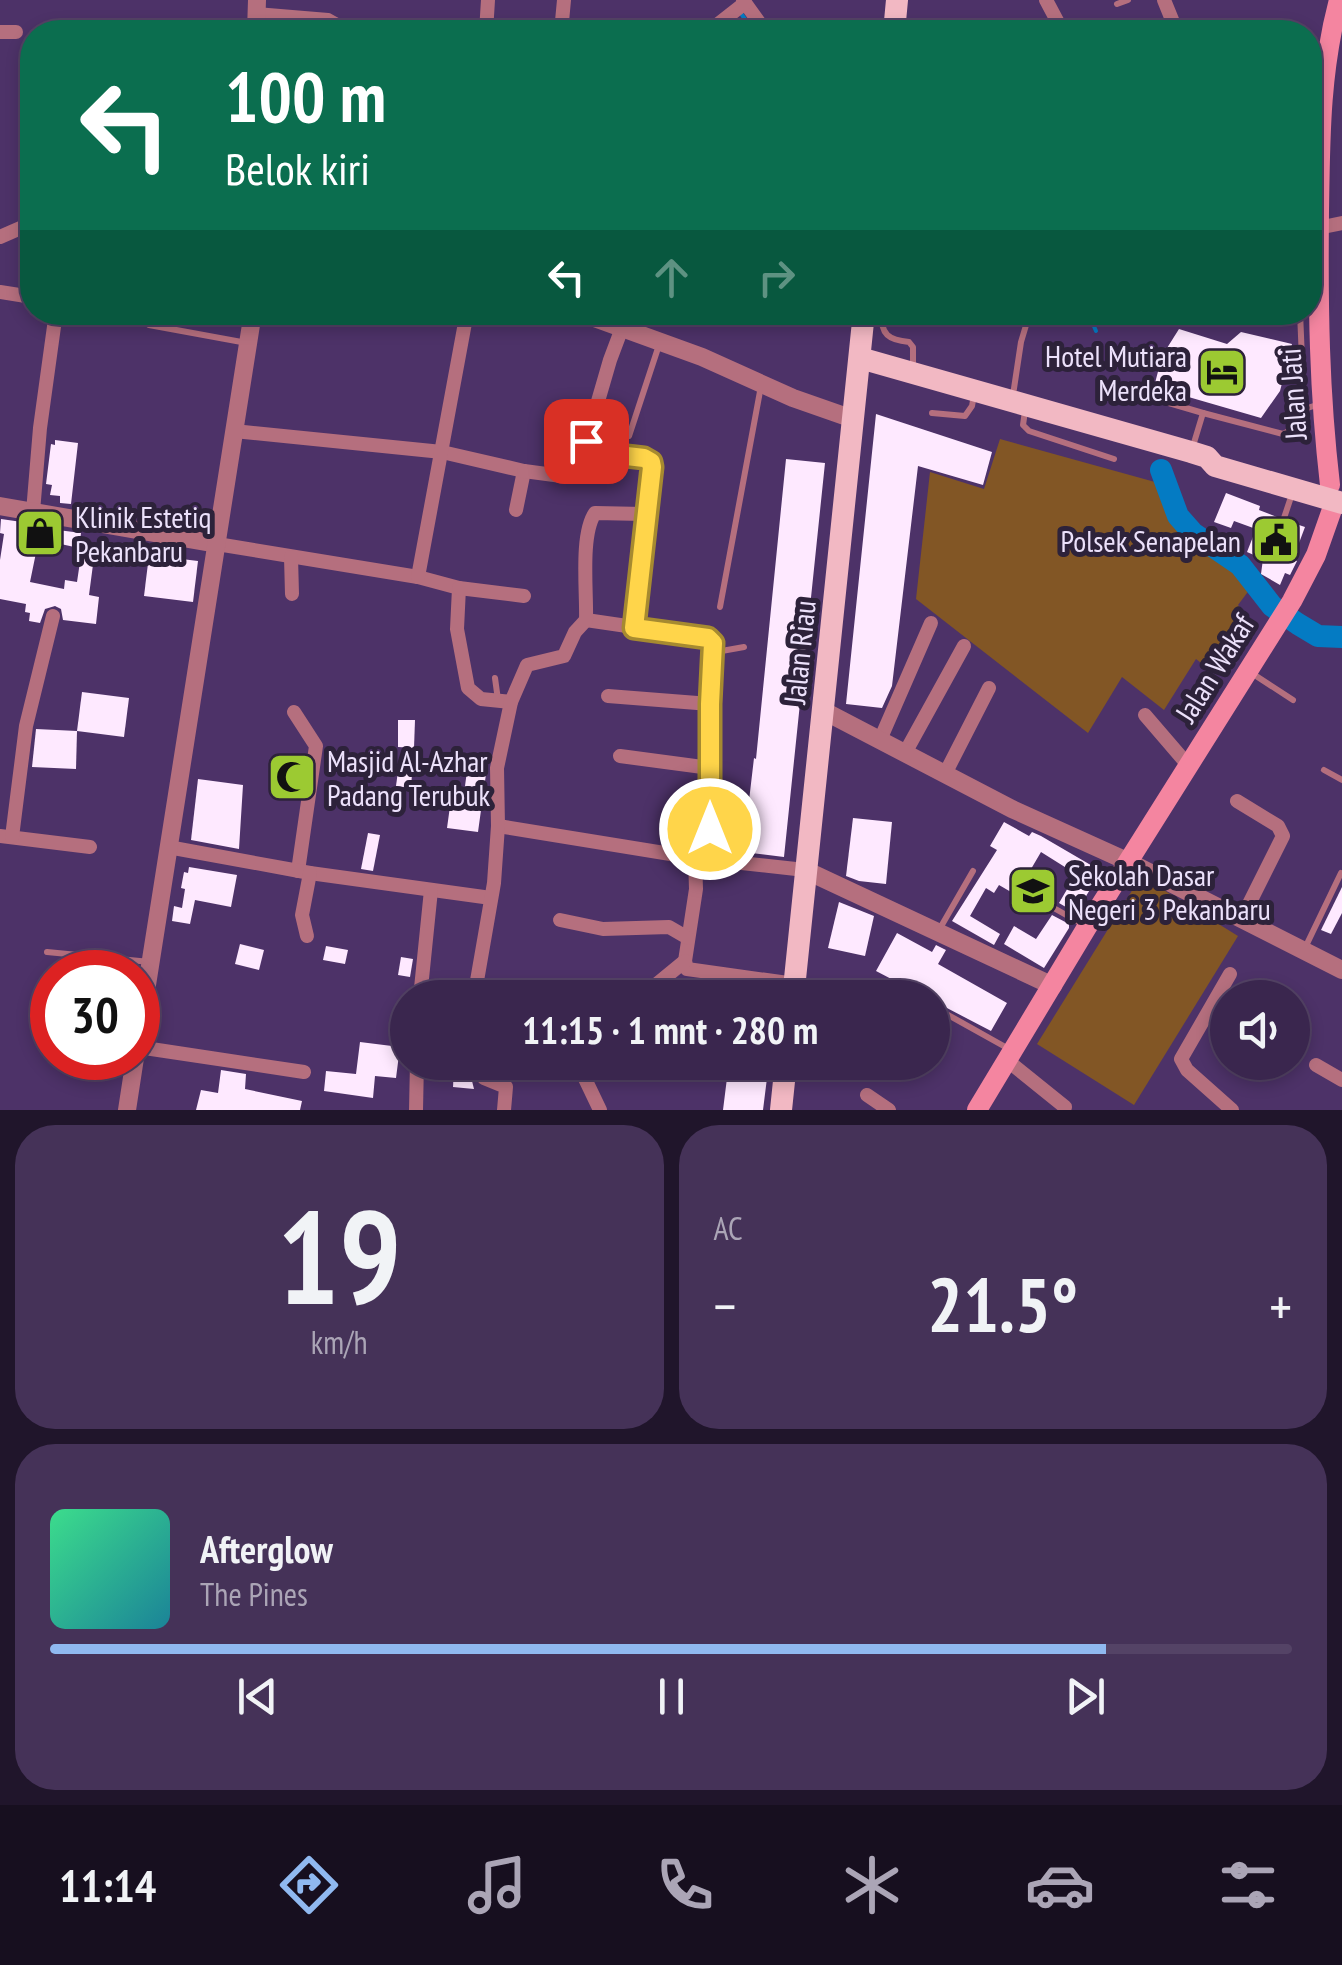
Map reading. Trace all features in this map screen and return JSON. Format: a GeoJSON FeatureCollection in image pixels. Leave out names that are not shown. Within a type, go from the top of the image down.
{"type":"FeatureCollection","features":[{"type":"Feature","properties":{"kind":"main road","name":"Jalan Jati"},"geometry":{"type":"LineString","coordinates":[[1322,92],[1327,44],[1338,0]]}},
{"type":"Feature","properties":{"kind":"main road","name":"Jalan Riau"},"geometry":{"type":"LineString","coordinates":[[795,980],[863,325]]}},
{"type":"Feature","properties":{"kind":"main road","name":"Jalan Jati"},"geometry":{"type":"LineString","coordinates":[[1314,325],[1312,405],[1337,494]]}},
{"type":"Feature","properties":{"kind":"main road"},"geometry":{"type":"LineString","coordinates":[[860,358],[1199,454],[1234,458],[1337,494]]}},
{"type":"Feature","properties":{"kind":"main road"},"geometry":{"type":"LineString","coordinates":[[1199,454],[1215,466],[1294,488],[1337,494]]}},
{"type":"Feature","properties":{"kind":"main road","name":"Jalan Wakaf"},"geometry":{"type":"LineString","coordinates":[[977,1110],[1292,601],[1316,555],[1337,494]]}},
{"type":"Feature","properties":{"kind":"main road"},"geometry":{"type":"LineString","coordinates":[[781,1110],[784,1080]]}},
{"type":"Feature","properties":{"kind":"street"},"geometry":{"type":"LineString","coordinates":[[256,16],[328,20]]}},
{"type":"Feature","properties":{"kind":"street"},"geometry":{"type":"LineString","coordinates":[[33,512],[54,325]]}},
{"type":"Feature","properties":{"kind":"street"},"geometry":{"type":"LineString","coordinates":[[152,950],[251,325]]}},
{"type":"Feature","properties":{"kind":"street"},"geometry":{"type":"LineString","coordinates":[[418,577],[465,325]]}},
{"type":"Feature","properties":{"kind":"street"},"geometry":{"type":"LineString","coordinates":[[622,325],[585,446],[586,450],[600,454],[651,462],[634,628]]}},
{"type":"Feature","properties":{"kind":"street"},"geometry":{"type":"LineString","coordinates":[[631,325],[659,344],[702,357],[854,419]]}},
{"type":"Feature","properties":{"kind":"street"},"geometry":{"type":"LineString","coordinates":[[234,431],[442,452],[524,471],[569,476]]}},
{"type":"Feature","properties":{"kind":"street"},"geometry":{"type":"LineString","coordinates":[[516,510],[524,471]]}},
{"type":"Feature","properties":{"kind":"street"},"geometry":{"type":"LineString","coordinates":[[0,506],[418,577],[459,588],[524,596]]}},
{"type":"Feature","properties":{"kind":"street"},"geometry":{"type":"LineString","coordinates":[[477,980],[491,898],[498,826],[497,768],[505,702],[527,664],[551,662],[564,656],[575,632],[586,620],[587,536],[591,518],[595,513],[644,514]]}},
{"type":"Feature","properties":{"kind":"street"},"geometry":{"type":"LineString","coordinates":[[291,556],[292,594]]}},
{"type":"Feature","properties":{"kind":"street"},"geometry":{"type":"LineString","coordinates":[[459,588],[457,629],[465,682],[481,700],[505,702]]}},
{"type":"Feature","properties":{"kind":"street"},"geometry":{"type":"LineString","coordinates":[[53,616],[26,726],[6,836],[90,847]]}},
{"type":"Feature","properties":{"kind":"street"},"geometry":{"type":"LineString","coordinates":[[586,620],[708,638],[714,652],[702,859],[684,961],[691,972],[734,980]]}},
{"type":"Feature","properties":{"kind":"street"},"geometry":{"type":"LineString","coordinates":[[880,740],[931,623]]}},
{"type":"Feature","properties":{"kind":"street"},"geometry":{"type":"LineString","coordinates":[[905,753],[964,646]]}},
{"type":"Feature","properties":{"kind":"street"},"geometry":{"type":"LineString","coordinates":[[946,774],[989,688]]}},
{"type":"Feature","properties":{"kind":"street"},"geometry":{"type":"LineString","coordinates":[[608,696],[710,704]]}},
{"type":"Feature","properties":{"kind":"street"},"geometry":{"type":"LineString","coordinates":[[824,710],[1012,810],[1129,862],[1342,970]]}},
{"type":"Feature","properties":{"kind":"street"},"geometry":{"type":"LineString","coordinates":[[294,712],[316,746],[304,872],[302,915],[307,936]]}},
{"type":"Feature","properties":{"kind":"street"},"geometry":{"type":"LineString","coordinates":[[1145,715],[1188,765]]}},
{"type":"Feature","properties":{"kind":"street"},"geometry":{"type":"LineString","coordinates":[[620,756],[710,768]]}},
{"type":"Feature","properties":{"kind":"street"},"geometry":{"type":"LineString","coordinates":[[1237,800],[1278,826],[1283,836],[1241,920]]}},
{"type":"Feature","properties":{"kind":"street"},"geometry":{"type":"LineString","coordinates":[[498,826],[702,859],[805,870],[1052,986]]}},
{"type":"Feature","properties":{"kind":"street"},"geometry":{"type":"LineString","coordinates":[[168,848],[491,898]]}},
{"type":"Feature","properties":{"kind":"street"},"geometry":{"type":"LineString","coordinates":[[422,980],[431,890]]}},
{"type":"Feature","properties":{"kind":"street"},"geometry":{"type":"LineString","coordinates":[[560,920],[604,929],[669,927],[688,938]]}},
{"type":"Feature","properties":{"kind":"street"},"geometry":{"type":"LineString","coordinates":[[663,980],[684,961]]}},
{"type":"Feature","properties":{"kind":"street"},"geometry":{"type":"LineString","coordinates":[[1230,974],[1181,1059],[1187,1070],[1232,1110]]}},
{"type":"Feature","properties":{"kind":"street"},"geometry":{"type":"LineString","coordinates":[[160,1048],[304,1072]]}},
{"type":"Feature","properties":{"kind":"street"},"geometry":{"type":"LineString","coordinates":[[1011,1056],[1065,1108]]}},
{"type":"Feature","properties":{"kind":"street"},"geometry":{"type":"LineString","coordinates":[[1316,1065],[1342,1080]]}},
{"type":"Feature","properties":{"kind":"street"},"geometry":{"type":"LineString","coordinates":[[127,1110],[132,1080]]}},
{"type":"Feature","properties":{"kind":"street"},"geometry":{"type":"LineString","coordinates":[[416,1110],[417,1080]]}},
{"type":"Feature","properties":{"kind":"street"},"geometry":{"type":"LineString","coordinates":[[489,1080],[506,1087],[504,1110]]}},
{"type":"Feature","properties":{"kind":"street"},"geometry":{"type":"LineString","coordinates":[[586,1080],[600,1110]]}},
{"type":"Feature","properties":{"kind":"street"},"geometry":{"type":"LineString","coordinates":[[867,1095],[889,1110]]}},
{"type":"Feature","properties":{"kind":"lane"},"geometry":{"type":"LineString","coordinates":[[1117,4],[1128,0]]}},
{"type":"Feature","properties":{"kind":"lane"},"geometry":{"type":"LineString","coordinates":[[154,325],[248,343]]}},
{"type":"Feature","properties":{"kind":"lane"},"geometry":{"type":"LineString","coordinates":[[884,325],[889,340],[913,346],[914,372]]}},
{"type":"Feature","properties":{"kind":"lane"},"geometry":{"type":"LineString","coordinates":[[1028,325],[1019,403],[1023,425],[1114,459]]}},
{"type":"Feature","properties":{"kind":"lane"},"geometry":{"type":"LineString","coordinates":[[1104,384],[1290,433],[1298,411],[1312,405],[1302,325]]}},
{"type":"Feature","properties":{"kind":"lane"},"geometry":{"type":"LineString","coordinates":[[629,436],[659,344]]}},
{"type":"Feature","properties":{"kind":"lane"},"geometry":{"type":"LineString","coordinates":[[720,607],[761,384]]}},
{"type":"Feature","properties":{"kind":"lane"},"geometry":{"type":"LineString","coordinates":[[932,414],[965,416],[972,406],[974,389]]}},
{"type":"Feature","properties":{"kind":"lane"},"geometry":{"type":"LineString","coordinates":[[1199,454],[1202,412]]}},
{"type":"Feature","properties":{"kind":"lane"},"geometry":{"type":"LineString","coordinates":[[1284,518],[1294,488]]}},
{"type":"Feature","properties":{"kind":"lane"},"geometry":{"type":"LineString","coordinates":[[714,652],[744,648]]}},
{"type":"Feature","properties":{"kind":"lane"},"geometry":{"type":"LineString","coordinates":[[1248,672],[1293,700]]}},
{"type":"Feature","properties":{"kind":"lane"},"geometry":{"type":"LineString","coordinates":[[495,678],[505,702]]}},
{"type":"Feature","properties":{"kind":"lane"},"geometry":{"type":"LineString","coordinates":[[1324,770],[1342,780]]}},
{"type":"Feature","properties":{"kind":"lane"},"geometry":{"type":"LineString","coordinates":[[938,931],[973,871]]}},
{"type":"Feature","properties":{"kind":"lane"},"geometry":{"type":"LineString","coordinates":[[1304,951],[1342,873]]}},
{"type":"Feature","properties":{"kind":"lane"},"geometry":{"type":"LineString","coordinates":[[1038,899],[1087,927]]}},
{"type":"Feature","properties":{"kind":"lane"},"geometry":{"type":"LineString","coordinates":[[950,1017],[1011,1056]]}},
{"type":"Feature","properties":{"kind":"shaded area"},"geometry":{"type":"Polygon","coordinates":[[[1000,439],[1155,482],[1185,530],[1229,563],[1250,589],[1238,605],[1251,620],[1210,670],[1196,659],[1164,710],[1122,677],[1088,733],[916,599],[930,472],[984,489],[1000,439]]]}},
{"type":"Feature","properties":{"kind":"shaded area"},"geometry":{"type":"Polygon","coordinates":[[[1141,876],[1238,936],[1134,1105],[1037,1044],[1141,876]]]}},
{"type":"Feature","properties":{"kind":"building","name":"Hotel Mutiara Merdeka"},"geometry":{"type":"Polygon","coordinates":[[[1179,329],[1227,344],[1241,332],[1292,344],[1280,391],[1261,418],[1154,387],[1162,356],[1179,329]]]}},
{"type":"Feature","properties":{"kind":"building"},"geometry":{"type":"Polygon","coordinates":[[[876,414],[992,452],[983,485],[918,466],[892,686],[882,708],[846,704],[876,414]]]}},
{"type":"Feature","properties":{"kind":"building"},"geometry":{"type":"Polygon","coordinates":[[[55,440],[78,443],[71,504],[60,503],[60,496],[50,495],[52,485],[46,484],[51,444],[55,445],[55,440]]]}},
{"type":"Feature","properties":{"kind":"building"},"geometry":{"type":"Polygon","coordinates":[[[786,459],[825,463],[784,857],[743,852],[786,459]]]}},
{"type":"Feature","properties":{"kind":"building","name":"Polsek Senapelan"},"geometry":{"type":"Polygon","coordinates":[[[1226,493],[1260,506],[1259,510],[1277,517],[1281,524],[1290,522],[1305,527],[1293,559],[1297,561],[1280,585],[1261,574],[1263,559],[1247,552],[1256,529],[1234,521],[1231,528],[1214,522],[1226,493]]]}},
{"type":"Feature","properties":{"kind":"building"},"geometry":{"type":"Polygon","coordinates":[[[1,519],[22,522],[19,539],[38,543],[30,582],[64,589],[65,580],[77,582],[81,555],[94,557],[89,595],[99,597],[96,624],[63,620],[61,609],[55,606],[45,609],[40,623],[29,621],[26,604],[0,599],[4,534],[0,533],[1,519]]]}},
{"type":"Feature","properties":{"kind":"building"},"geometry":{"type":"Polygon","coordinates":[[[58,530],[81,533],[79,548],[56,543],[58,530]]]}},
{"type":"Feature","properties":{"kind":"building"},"geometry":{"type":"Polygon","coordinates":[[[149,555],[198,561],[193,602],[144,596],[149,555]]]}},
{"type":"Feature","properties":{"kind":"building"},"geometry":{"type":"Polygon","coordinates":[[[82,692],[129,698],[124,737],[77,731],[82,692]]]}},
{"type":"Feature","properties":{"kind":"building"},"geometry":{"type":"Polygon","coordinates":[[[398,720],[415,720],[414,748],[398,747],[398,720]]]}},
{"type":"Feature","properties":{"kind":"building"},"geometry":{"type":"Polygon","coordinates":[[[36,729],[77,731],[76,769],[32,767],[36,729]]]}},
{"type":"Feature","properties":{"kind":"building"},"geometry":{"type":"Polygon","coordinates":[[[398,771],[412,773],[411,788],[396,786],[398,771]]]}},
{"type":"Feature","properties":{"kind":"building"},"geometry":{"type":"Polygon","coordinates":[[[467,771],[486,774],[478,832],[447,828],[451,799],[463,801],[467,771]]]}},
{"type":"Feature","properties":{"kind":"building"},"geometry":{"type":"Polygon","coordinates":[[[198,779],[243,785],[239,849],[191,840],[198,779]]]}},
{"type":"Feature","properties":{"kind":"building"},"geometry":{"type":"Polygon","coordinates":[[[853,818],[892,822],[886,884],[846,876],[853,818]]]}},
{"type":"Feature","properties":{"kind":"building"},"geometry":{"type":"Polygon","coordinates":[[[1004,822],[1029,836],[1032,832],[1041,836],[1101,871],[1076,913],[1059,903],[1076,874],[1041,852],[1024,881],[1019,878],[1011,892],[999,885],[994,893],[986,888],[970,916],[1000,934],[994,945],[952,921],[997,850],[990,846],[1004,822]]]}},
{"type":"Feature","properties":{"kind":"building"},"geometry":{"type":"Polygon","coordinates":[[[368,833],[380,835],[373,871],[361,869],[368,833]]]}},
{"type":"Feature","properties":{"kind":"building"},"geometry":{"type":"Polygon","coordinates":[[[189,867],[237,875],[231,907],[195,900],[190,924],[172,921],[174,906],[182,908],[185,889],[181,888],[189,867]]]}},
{"type":"Feature","properties":{"kind":"building"},"geometry":{"type":"Polygon","coordinates":[[[1342,887],[1342,913],[1331,934],[1321,930],[1342,887]]]}},
{"type":"Feature","properties":{"kind":"building"},"geometry":{"type":"Polygon","coordinates":[[[839,902],[874,916],[865,956],[828,948],[839,902]]]}},
{"type":"Feature","properties":{"kind":"building"},"geometry":{"type":"Polygon","coordinates":[[[1052,915],[1069,924],[1069,928],[1044,968],[1004,944],[1014,926],[1036,939],[1052,915]]]}},
{"type":"Feature","properties":{"kind":"building"},"geometry":{"type":"Polygon","coordinates":[[[897,933],[932,952],[936,945],[946,950],[938,964],[1007,1003],[991,1031],[950,1010],[950,980],[893,980],[876,971],[897,933]]]}},
{"type":"Feature","properties":{"kind":"building"},"geometry":{"type":"Polygon","coordinates":[[[240,944],[264,950],[259,970],[235,964],[240,944]]]}},
{"type":"Feature","properties":{"kind":"building"},"geometry":{"type":"Polygon","coordinates":[[[326,946],[348,950],[345,964],[323,960],[326,946]]]}},
{"type":"Feature","properties":{"kind":"building"},"geometry":{"type":"Polygon","coordinates":[[[401,957],[413,959],[410,977],[398,975],[401,957]]]}},
{"type":"Feature","properties":{"kind":"building"},"geometry":{"type":"Polygon","coordinates":[[[360,1042],[390,1046],[390,1077],[375,1076],[373,1098],[324,1091],[326,1071],[356,1074],[360,1042]]]}},
{"type":"Feature","properties":{"kind":"building"},"geometry":{"type":"Polygon","coordinates":[[[221,1070],[246,1074],[245,1089],[302,1101],[300,1110],[196,1110],[201,1090],[218,1093],[221,1070]]]}},
{"type":"Feature","properties":{"kind":"building"},"geometry":{"type":"Polygon","coordinates":[[[453,1080],[472,1080],[474,1089],[453,1087],[453,1080]]]}},
{"type":"Feature","properties":{"kind":"building"},"geometry":{"type":"Polygon","coordinates":[[[727,1080],[767,1080],[763,1110],[723,1110],[727,1080]]]}},
{"type":"Feature","properties":{"kind":"waterway"},"geometry":{"type":"LineString","coordinates":[[740,12],[746,20]]}},
{"type":"Feature","properties":{"kind":"waterway"},"geometry":{"type":"LineString","coordinates":[[1093,325],[1096,331]]}},
{"type":"Feature","properties":{"kind":"waterway"},"geometry":{"type":"LineString","coordinates":[[1161,470],[1178,516],[1193,533],[1240,565],[1272,606],[1318,636],[1342,637]]}},
{"type":"Feature","properties":{"kind":"place","name":"Hotel Mutiara Merdeka"},"geometry":{"type":"Point","coordinates":[1222,372]}},
{"type":"Feature","properties":{"kind":"place","name":"Klinik Estetiq Pekanbaru"},"geometry":{"type":"Point","coordinates":[40,533]}},
{"type":"Feature","properties":{"kind":"place","name":"Polsek Senapelan"},"geometry":{"type":"Point","coordinates":[1276,540]}},
{"type":"Feature","properties":{"kind":"place","name":"Masjid Al-Azhar Padang Terubuk"},"geometry":{"type":"Point","coordinates":[292,777]}},
{"type":"Feature","properties":{"kind":"place","name":"Sekolah Dasar Negeri 3 Pekanbaru"},"geometry":{"type":"Point","coordinates":[1033,891]}},
{"type":"Feature","properties":{"kind":"route"},"geometry":{"type":"LineString","coordinates":[[586,441],[586,450],[592,452],[651,462],[634,628],[708,638],[713,643],[710,829]]}}]}
